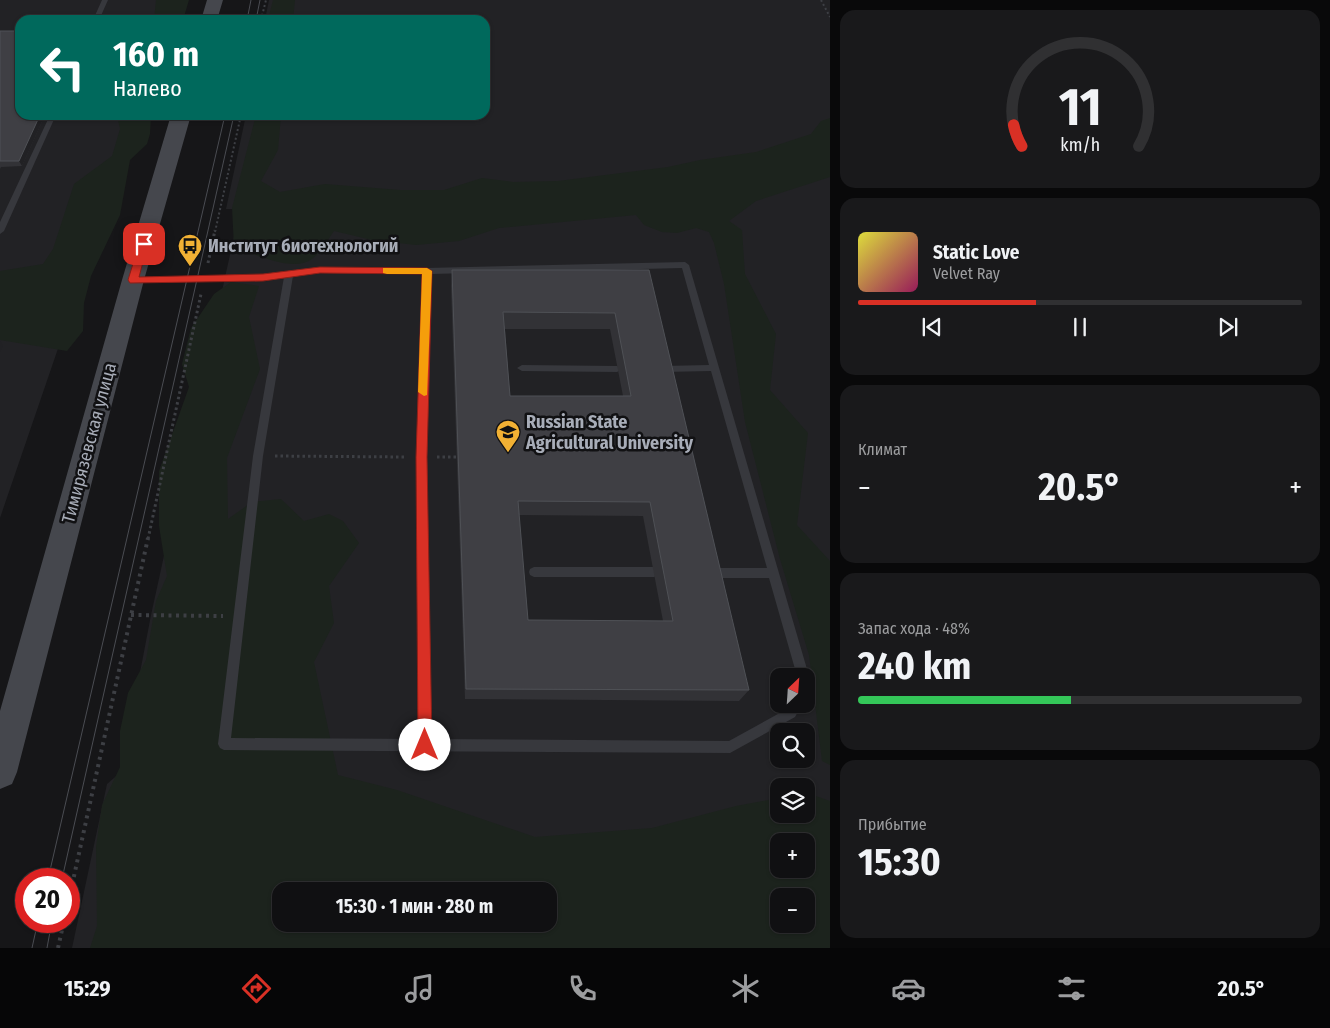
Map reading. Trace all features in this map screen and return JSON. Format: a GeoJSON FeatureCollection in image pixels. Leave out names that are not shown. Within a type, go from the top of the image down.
{"type":"FeatureCollection","features":[{"type":"Feature","properties":{"kind":"main road"},"geometry":{"type":"LineString","coordinates":[[210,15],[215,0]]}},
{"type":"Feature","properties":{"kind":"main road","name":"Тимирязевская улица"},"geometry":{"type":"LineString","coordinates":[[0,772],[133,280],[180,120]]}},
{"type":"Feature","properties":{"kind":"lane"},"geometry":{"type":"LineString","coordinates":[[98,15],[105,0]]}},
{"type":"Feature","properties":{"kind":"lane"},"geometry":{"type":"LineString","coordinates":[[0,231],[51,120]]}},
{"type":"Feature","properties":{"kind":"lane"},"geometry":{"type":"LineString","coordinates":[[133,280],[289,275],[320,270],[427,271],[685,265],[801,668]]}},
{"type":"Feature","properties":{"kind":"lane"},"geometry":{"type":"LineString","coordinates":[[425,745],[422,457],[427,271]]}},
{"type":"Feature","properties":{"kind":"lane"},"geometry":{"type":"LineString","coordinates":[[289,275],[258,456],[224,744],[730,747],[791,713]]}},
{"type":"Feature","properties":{"kind":"lane"},"geometry":{"type":"LineString","coordinates":[[522,368],[617,369]]}},
{"type":"Feature","properties":{"kind":"lane"},"geometry":{"type":"LineString","coordinates":[[663,369],[714,368]]}},
{"type":"Feature","properties":{"kind":"lane"},"geometry":{"type":"LineString","coordinates":[[534,572],[654,572]]}},
{"type":"Feature","properties":{"kind":"lane"},"geometry":{"type":"LineString","coordinates":[[710,573],[774,573]]}},
{"type":"Feature","properties":{"kind":"path"},"geometry":{"type":"LineString","coordinates":[[263,15],[266,0]]}},
{"type":"Feature","properties":{"kind":"path"},"geometry":{"type":"LineString","coordinates":[[821,0],[830,17]]}},
{"type":"Feature","properties":{"kind":"path"},"geometry":{"type":"LineString","coordinates":[[76,868],[240,120]]}},
{"type":"Feature","properties":{"kind":"path"},"geometry":{"type":"LineString","coordinates":[[258,456],[457,457]]}},
{"type":"Feature","properties":{"kind":"path"},"geometry":{"type":"LineString","coordinates":[[131,615],[239,616]]}},
{"type":"Feature","properties":{"kind":"path"},"geometry":{"type":"LineString","coordinates":[[58,948],[61,933]]}},
{"type":"Feature","properties":{"kind":"shaded area"},"geometry":{"type":"Polygon","coordinates":[[[0,0],[177,0],[172,15],[15,15],[15,120],[136,120],[0,518],[0,0]]]}},
{"type":"Feature","properties":{"kind":"shaded area"},"geometry":{"type":"Polygon","coordinates":[[[156,0],[189,0],[184,15],[154,15],[156,0]]]}},
{"type":"Feature","properties":{"kind":"shaded area","name":"Russian State Agricultural University"},"geometry":{"type":"Polygon","coordinates":[[[269,0],[830,0],[830,948],[72,948],[75,933],[80,933],[80,911],[107,784],[121,772],[151,615],[240,209],[226,209],[245,120],[490,120],[490,15],[266,15],[269,0]]]}},
{"type":"Feature","properties":{"kind":"shaded area"},"geometry":{"type":"Polygon","coordinates":[[[273,0],[295,0],[294,15],[269,15],[273,0]]]}},
{"type":"Feature","properties":{"kind":"shaded area"},"geometry":{"type":"Polygon","coordinates":[[[830,118],[830,177],[756,201],[729,221],[742,230],[745,274],[776,334],[770,390],[808,433],[797,525],[830,561],[830,765],[822,761],[815,704],[815,668],[811,668],[809,655],[780,559],[745,422],[724,284],[714,243],[709,232],[696,228],[677,233],[662,232],[644,225],[636,215],[499,228],[459,241],[416,245],[372,240],[334,231],[322,249],[312,259],[304,263],[295,264],[263,258],[234,247],[232,208],[255,120],[281,120],[278,150],[261,181],[280,192],[325,184],[400,190],[444,190],[482,178],[513,182],[558,181],[668,167],[700,160],[756,152],[811,134],[821,121],[830,118]]]}},
{"type":"Feature","properties":{"kind":"shaded area"},"geometry":{"type":"Polygon","coordinates":[[[118,120],[151,120],[147,144],[130,160],[120,215],[91,276],[84,303],[83,331],[67,351],[0,340],[0,271],[43,264],[53,249],[74,184],[112,156],[120,129],[118,120]]]}},
{"type":"Feature","properties":{"kind":"shaded area"},"geometry":{"type":"Polygon","coordinates":[[[231,282],[259,286],[249,317],[260,369],[227,458],[228,519],[252,502],[281,499],[304,521],[329,514],[343,521],[359,543],[329,586],[334,623],[314,662],[338,775],[397,790],[535,837],[652,828],[736,806],[770,800],[770,823],[815,823],[815,796],[830,801],[830,948],[90,948],[97,926],[96,847],[102,805],[120,767],[120,731],[128,693],[146,660],[156,601],[167,576],[159,526],[159,471],[189,387],[182,364],[191,328],[214,294],[231,282]]]}},
{"type":"Feature","properties":{"kind":"building"},"geometry":{"type":"Polygon","coordinates":[[[0,31],[15,31],[15,120],[38,120],[19,161],[0,161],[0,31]]]}},
{"type":"Feature","properties":{"kind":"building"},"geometry":{"type":"Polygon","coordinates":[[[452,270],[649,270],[749,690],[466,689],[452,270]],[[503,312],[510,396],[631,396],[615,313],[503,312]],[[518,501],[528,620],[673,621],[650,502],[518,501]]]}},
{"type":"Feature","properties":{"kind":"tram line"},"geometry":{"type":"LineString","coordinates":[[248,15],[251,0]]}},
{"type":"Feature","properties":{"kind":"tram line"},"geometry":{"type":"LineString","coordinates":[[257,15],[260,0]]}},
{"type":"Feature","properties":{"kind":"tram line"},"geometry":{"type":"LineString","coordinates":[[51,868],[224,120]]}},
{"type":"Feature","properties":{"kind":"tram line"},"geometry":{"type":"LineString","coordinates":[[64,868],[233,120]]}},
{"type":"Feature","properties":{"kind":"tram line"},"geometry":{"type":"LineString","coordinates":[[32,948],[35,933]]}},
{"type":"Feature","properties":{"kind":"tram line"},"geometry":{"type":"LineString","coordinates":[[47,948],[50,933]]}},
{"type":"Feature","properties":{"kind":"slow traffic"},"geometry":{"type":"LineString","coordinates":[[387,271],[427,271],[424,392]]}},
{"type":"Feature","properties":{"kind":"place","name":"Институт биотехнологий"},"geometry":{"type":"Point","coordinates":[190,267]}},
{"type":"Feature","properties":{"kind":"place","name":"Russian State Agricultural University"},"geometry":{"type":"Point","coordinates":[508,453]}},
{"type":"Feature","properties":{"kind":"route"},"geometry":{"type":"LineString","coordinates":[[144,244],[133,280],[263,277],[320,270],[427,271],[422,457],[425,745]]}}]}
